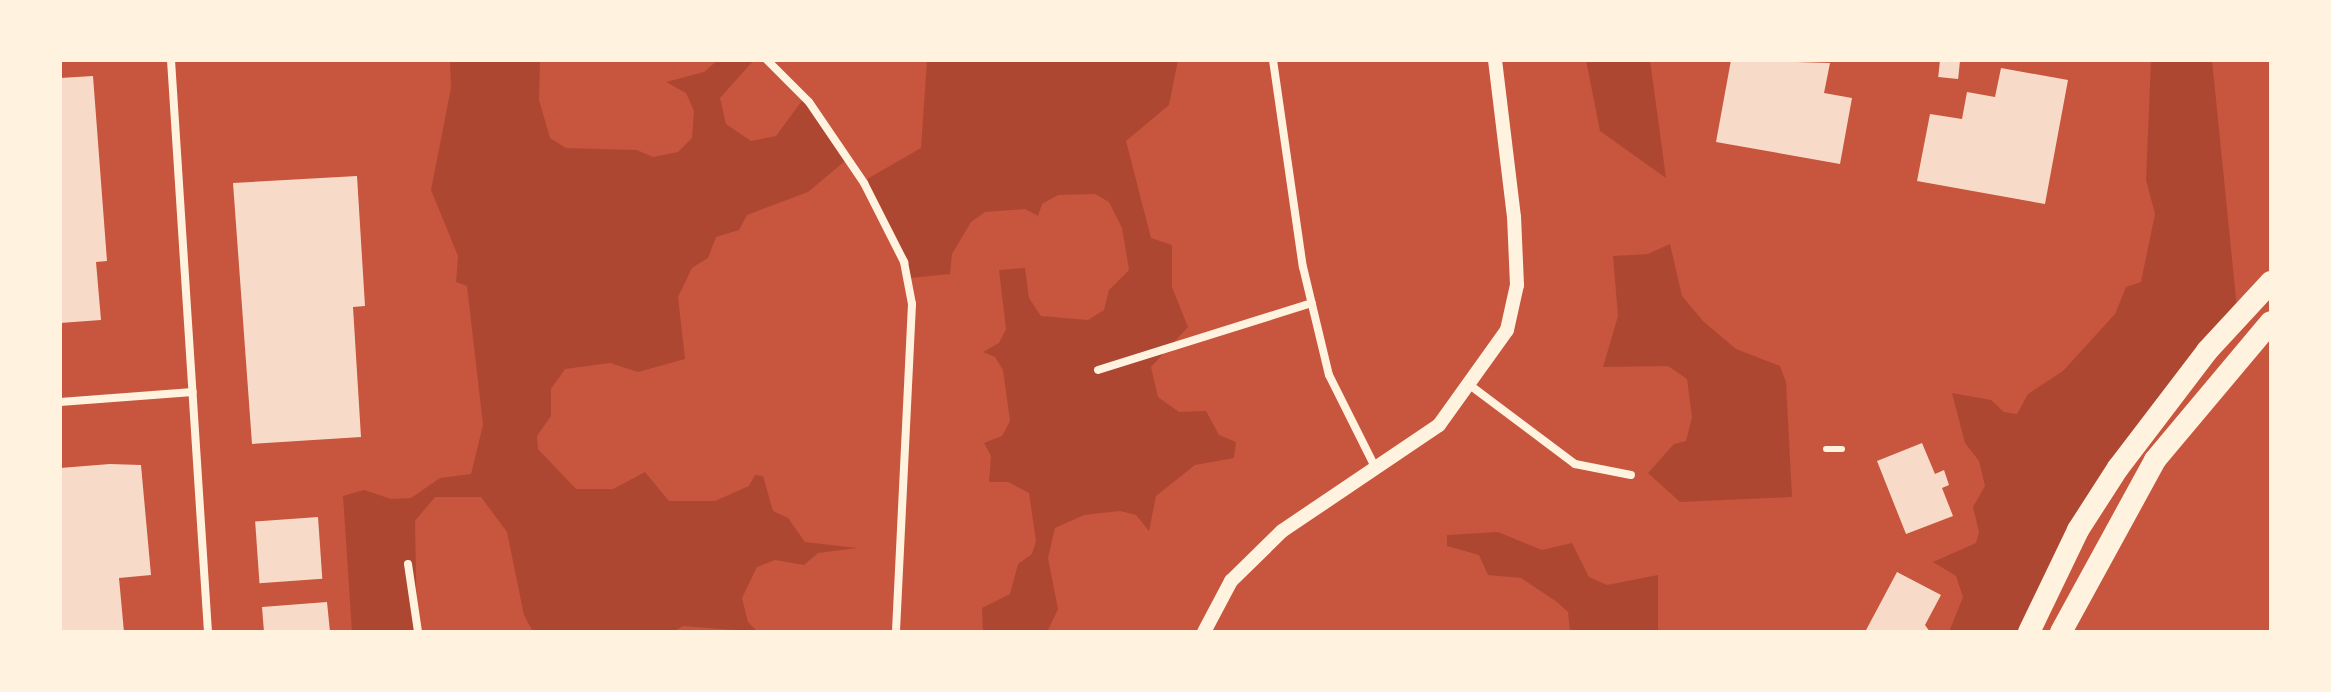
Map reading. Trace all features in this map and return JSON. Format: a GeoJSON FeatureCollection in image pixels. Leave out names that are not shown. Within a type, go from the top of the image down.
{"type":"FeatureCollection","features":[{"type":"Feature","properties":{"kind":"highway"},"geometry":{"type":"LineString","coordinates":[[2029,632],[2078,530],[2118,468],[2207,351],[2271,282]]}},
{"type":"Feature","properties":{"kind":"highway"},"geometry":{"type":"LineString","coordinates":[[2061,632],[2155,460],[2271,322]]}},
{"type":"Feature","properties":{"kind":"street"},"geometry":{"type":"LineString","coordinates":[[171,60],[208,632]]}},
{"type":"Feature","properties":{"kind":"street"},"geometry":{"type":"LineString","coordinates":[[767,60],[817,114],[864,183],[904,262],[912,304],[896,632]]}},
{"type":"Feature","properties":{"kind":"street"},"geometry":{"type":"LineString","coordinates":[[1273,60],[1312,303],[1329,375],[1375,467]]}},
{"type":"Feature","properties":{"kind":"street"},"geometry":{"type":"LineString","coordinates":[[1204,632],[1231,581],[1282,531],[1439,425],[1471,386],[1507,330],[1517,285],[1495,60]]}},
{"type":"Feature","properties":{"kind":"street"},"geometry":{"type":"LineString","coordinates":[[1098,370],[1312,303]]}},
{"type":"Feature","properties":{"kind":"street"},"geometry":{"type":"LineString","coordinates":[[1471,386],[1575,464],[1631,475]]}},
{"type":"Feature","properties":{"kind":"street"},"geometry":{"type":"LineString","coordinates":[[60,402],[193,392]]}},
{"type":"Feature","properties":{"kind":"street"},"geometry":{"type":"LineString","coordinates":[[408,564],[418,632]]}},
{"type":"Feature","properties":{"kind":"lane"},"geometry":{"type":"LineString","coordinates":[[1826,449],[1842,449]]}},
{"type":"Feature","properties":{"kind":"shaded area"},"geometry":{"type":"Polygon","coordinates":[[[450,60],[540,60],[539,100],[550,138],[566,148],[637,150],[653,157],[678,152],[692,138],[694,111],[686,93],[666,82],[704,72],[718,60],[754,60],[720,98],[726,124],[751,141],[776,136],[804,98],[845,161],[808,192],[747,215],[739,230],[716,237],[708,258],[692,268],[678,297],[685,359],[638,372],[610,363],[565,369],[551,389],[551,416],[537,436],[538,449],[576,489],[613,489],[645,472],[669,501],[715,501],[749,486],[755,475],[763,476],[773,511],[788,518],[805,542],[857,548],[818,553],[804,565],[775,560],[757,567],[742,598],[748,622],[758,632],[683,626],[673,632],[533,632],[524,615],[507,532],[481,497],[435,497],[415,521],[417,632],[352,632],[343,496],[364,490],[391,499],[411,498],[440,478],[471,474],[483,425],[467,286],[456,282],[458,256],[431,190],[451,88],[450,60]]]}},
{"type":"Feature","properties":{"kind":"shaded area"},"geometry":{"type":"Polygon","coordinates":[[[927,60],[1178,60],[1169,105],[1126,141],[1151,238],[1172,245],[1172,287],[1188,327],[1151,367],[1158,397],[1179,412],[1206,411],[1219,435],[1236,442],[1234,458],[1195,465],[1156,496],[1149,531],[1136,515],[1120,511],[1084,515],[1055,528],[1048,558],[1058,609],[1047,632],[983,632],[982,608],[1010,594],[1018,564],[1032,554],[1036,541],[1029,493],[1008,482],[989,482],[991,456],[984,443],[1002,436],[1010,421],[1003,370],[995,357],[983,352],[999,343],[1006,329],[999,270],[1025,268],[1029,298],[1041,316],[1088,320],[1104,310],[1109,290],[1129,270],[1122,228],[1109,202],[1095,194],[1058,195],[1042,204],[1038,216],[1025,209],[985,212],[971,222],[952,254],[950,274],[910,278],[862,182],[921,148],[927,60]]]}},
{"type":"Feature","properties":{"kind":"shaded area"},"geometry":{"type":"Polygon","coordinates":[[[1586,60],[1650,60],[1666,178],[1600,131],[1586,60]]]}},
{"type":"Feature","properties":{"kind":"shaded area"},"geometry":{"type":"Polygon","coordinates":[[[2151,60],[2212,60],[2238,318],[2157,414],[2029,632],[1949,632],[1963,597],[1956,576],[1933,562],[1976,543],[1979,532],[1973,507],[1985,486],[1979,461],[1965,443],[1952,393],[1991,400],[2004,412],[2017,414],[2028,394],[2063,371],[2115,314],[2126,287],[2141,282],[2155,214],[2146,180],[2151,60]]]}},
{"type":"Feature","properties":{"kind":"shaded area"},"geometry":{"type":"Polygon","coordinates":[[[1670,244],[1682,296],[1703,321],[1736,349],[1780,366],[1786,382],[1792,497],[1680,502],[1648,473],[1674,444],[1686,441],[1692,417],[1687,379],[1668,366],[1603,367],[1618,316],[1613,256],[1648,254],[1670,244]]]}},
{"type":"Feature","properties":{"kind":"shaded area"},"geometry":{"type":"Polygon","coordinates":[[[1498,532],[1542,550],[1572,543],[1589,577],[1607,585],[1658,575],[1658,632],[1570,632],[1568,612],[1557,602],[1521,578],[1488,575],[1479,555],[1447,546],[1447,535],[1498,532]]]}},
{"type":"Feature","properties":{"kind":"building"},"geometry":{"type":"Polygon","coordinates":[[[1731,60],[1830,63],[1824,93],[1852,98],[1840,164],[1716,142],[1731,60]]]}},
{"type":"Feature","properties":{"kind":"building"},"geometry":{"type":"Polygon","coordinates":[[[1940,60],[1960,62],[1958,79],[1938,77],[1940,60]]]}},
{"type":"Feature","properties":{"kind":"building"},"geometry":{"type":"Polygon","coordinates":[[[2001,68],[2068,80],[2045,204],[1917,181],[1930,114],[1962,119],[1967,92],[1995,97],[2001,68]]]}},
{"type":"Feature","properties":{"kind":"building"},"geometry":{"type":"Polygon","coordinates":[[[93,76],[107,261],[96,262],[101,320],[60,323],[60,78],[93,76]]]}},
{"type":"Feature","properties":{"kind":"building"},"geometry":{"type":"Polygon","coordinates":[[[357,176],[365,306],[353,307],[361,437],[252,444],[233,183],[357,176]]]}},
{"type":"Feature","properties":{"kind":"building"},"geometry":{"type":"Polygon","coordinates":[[[1922,443],[1935,474],[1944,470],[1949,485],[1942,488],[1953,516],[1906,534],[1877,461],[1922,443]]]}},
{"type":"Feature","properties":{"kind":"building"},"geometry":{"type":"Polygon","coordinates":[[[141,465],[151,575],[119,578],[124,632],[60,632],[60,468],[141,465]]]}},
{"type":"Feature","properties":{"kind":"building"},"geometry":{"type":"Polygon","coordinates":[[[318,517],[322,579],[259,583],[255,521],[318,517]]]}},
{"type":"Feature","properties":{"kind":"building"},"geometry":{"type":"Polygon","coordinates":[[[1897,572],[1941,595],[1925,625],[1930,632],[1865,632],[1897,572]]]}},
{"type":"Feature","properties":{"kind":"building"},"geometry":{"type":"Polygon","coordinates":[[[327,602],[330,632],[264,632],[262,607],[327,602]]]}}]}
